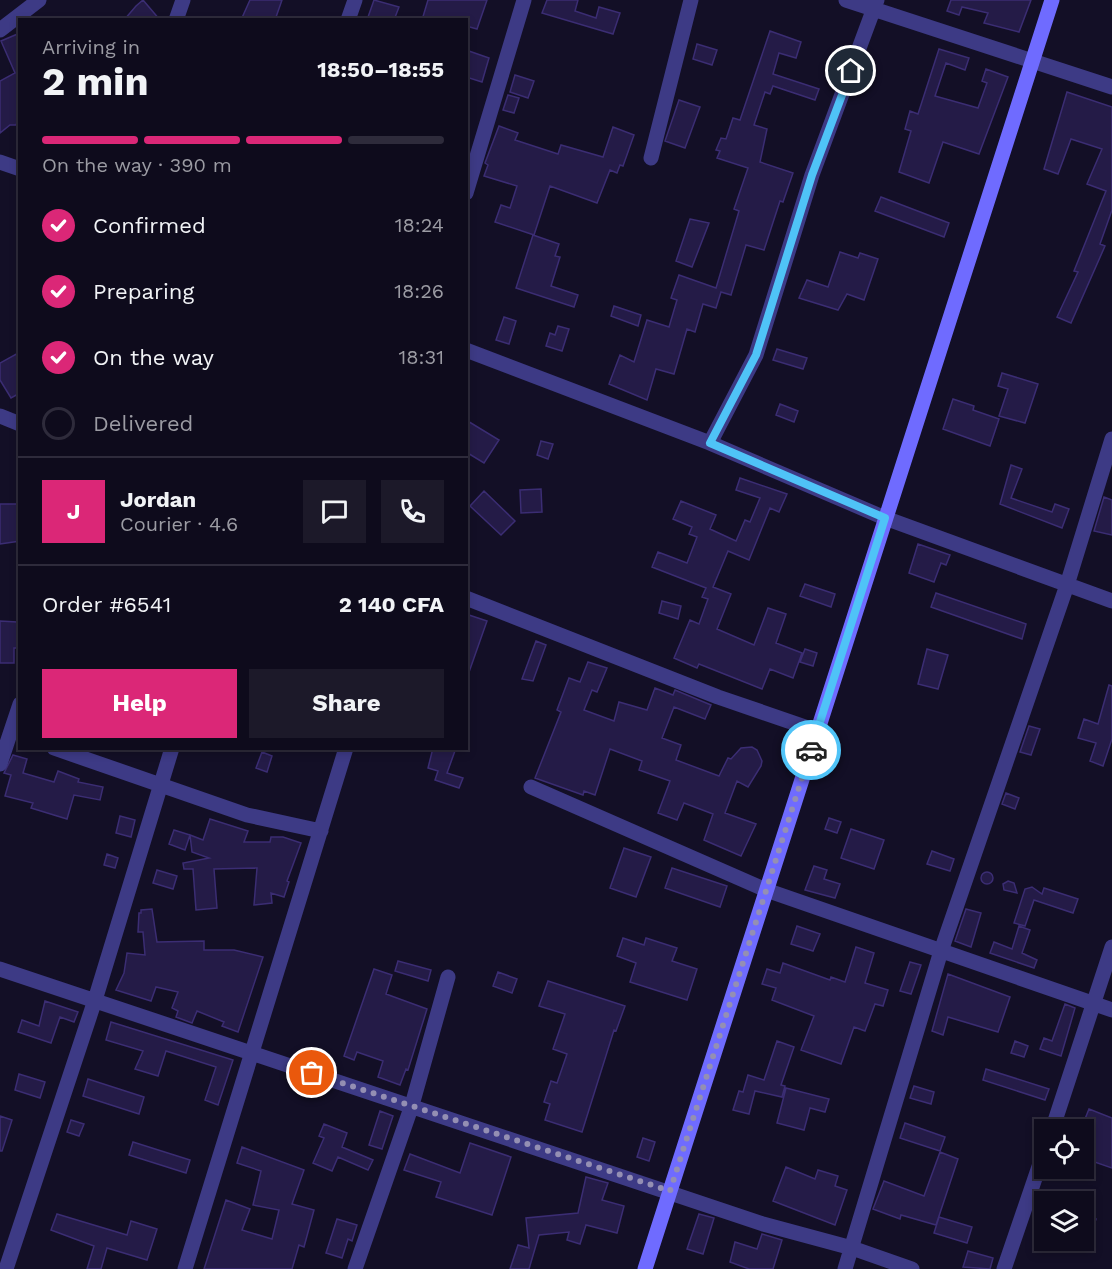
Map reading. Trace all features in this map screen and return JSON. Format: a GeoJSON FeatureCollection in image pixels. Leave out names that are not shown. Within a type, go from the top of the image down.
{"type":"FeatureCollection","features":[{"type":"Feature","properties":{"kind":"street"},"geometry":{"type":"LineString","coordinates":[[0,30],[39,0]]}},
{"type":"Feature","properties":{"kind":"street"},"geometry":{"type":"LineString","coordinates":[[177,18],[183,0]]}},
{"type":"Feature","properties":{"kind":"street"},"geometry":{"type":"LineString","coordinates":[[349,18],[355,0]]}},
{"type":"Feature","properties":{"kind":"street"},"geometry":{"type":"LineString","coordinates":[[468,186],[524,0]]}},
{"type":"Feature","properties":{"kind":"street"},"geometry":{"type":"LineString","coordinates":[[651,158],[691,0]]}},
{"type":"Feature","properties":{"kind":"street"},"geometry":{"type":"LineString","coordinates":[[846,0],[875,5],[1112,87]]}},
{"type":"Feature","properties":{"kind":"street"},"geometry":{"type":"LineString","coordinates":[[645,1269],[1052,0]]}},
{"type":"Feature","properties":{"kind":"street"},"geometry":{"type":"LineString","coordinates":[[710,443],[756,355],[812,175],[875,5]]}},
{"type":"Feature","properties":{"kind":"street"},"geometry":{"type":"LineString","coordinates":[[0,162],[18,168]]}},
{"type":"Feature","properties":{"kind":"street"},"geometry":{"type":"LineString","coordinates":[[468,351],[710,443],[885,518],[1112,601]]}},
{"type":"Feature","properties":{"kind":"street"},"geometry":{"type":"LineString","coordinates":[[0,416],[18,423]]}},
{"type":"Feature","properties":{"kind":"street"},"geometry":{"type":"LineString","coordinates":[[845,1269],[941,951],[1067,585],[1112,439]]}},
{"type":"Feature","properties":{"kind":"street"},"geometry":{"type":"LineString","coordinates":[[468,599],[718,697],[817,731]]}},
{"type":"Feature","properties":{"kind":"street"},"geometry":{"type":"LineString","coordinates":[[0,764],[18,710]]}},
{"type":"Feature","properties":{"kind":"street"},"geometry":{"type":"LineString","coordinates":[[60,750],[247,815],[321,831]]}},
{"type":"Feature","properties":{"kind":"street"},"geometry":{"type":"LineString","coordinates":[[6,1269],[94,1000],[171,750]]}},
{"type":"Feature","properties":{"kind":"street"},"geometry":{"type":"LineString","coordinates":[[184,1269],[345,750]]}},
{"type":"Feature","properties":{"kind":"street"},"geometry":{"type":"LineString","coordinates":[[531,786],[766,890],[1112,1010]]}},
{"type":"Feature","properties":{"kind":"street"},"geometry":{"type":"LineString","coordinates":[[1056,1119],[1112,947]]}},
{"type":"Feature","properties":{"kind":"street"},"geometry":{"type":"LineString","coordinates":[[0,969],[670,1191],[763,1224],[852,1248],[912,1269]]}},
{"type":"Feature","properties":{"kind":"street"},"geometry":{"type":"LineString","coordinates":[[355,1269],[412,1105],[448,977]]}},
{"type":"Feature","properties":{"kind":"street"},"geometry":{"type":"LineString","coordinates":[[1004,1269],[1035,1179]]}},
{"type":"Feature","properties":{"kind":"building"},"geometry":{"type":"Polygon","coordinates":[[[143,0],[158,18],[126,18],[143,0]]]}},
{"type":"Feature","properties":{"kind":"building"},"geometry":{"type":"Polygon","coordinates":[[[250,0],[282,0],[276,18],[242,18],[250,0]]]}},
{"type":"Feature","properties":{"kind":"building"},"geometry":{"type":"Polygon","coordinates":[[[374,0],[399,7],[395,18],[368,18],[374,0]]]}},
{"type":"Feature","properties":{"kind":"building"},"geometry":{"type":"Polygon","coordinates":[[[428,0],[487,0],[477,29],[468,27],[468,18],[423,18],[428,0]]]}},
{"type":"Feature","properties":{"kind":"building"},"geometry":{"type":"Polygon","coordinates":[[[547,0],[578,0],[575,11],[596,18],[599,7],[620,13],[613,34],[542,13],[547,0]]]}},
{"type":"Feature","properties":{"kind":"building"},"geometry":{"type":"Polygon","coordinates":[[[951,0],[1031,0],[1019,32],[984,23],[988,13],[962,7],[959,15],[947,11],[951,0]]]}},
{"type":"Feature","properties":{"kind":"building"},"geometry":{"type":"Polygon","coordinates":[[[770,31],[801,42],[796,58],[779,53],[773,74],[819,89],[815,100],[773,86],[770,94],[765,92],[754,125],[767,129],[760,162],[793,173],[783,202],[780,201],[764,250],[746,245],[731,295],[721,292],[716,308],[703,304],[695,332],[687,329],[674,374],[656,369],[647,400],[609,384],[620,355],[634,362],[647,320],[669,327],[677,300],[671,298],[679,275],[716,288],[739,211],[734,209],[748,168],[717,158],[720,151],[716,150],[721,138],[726,139],[733,118],[740,120],[770,31]]]}},
{"type":"Feature","properties":{"kind":"building"},"geometry":{"type":"Polygon","coordinates":[[[18,34],[18,120],[16,125],[10,125],[0,133],[0,81],[15,73],[1,41],[18,34]]]}},
{"type":"Feature","properties":{"kind":"building"},"geometry":{"type":"Polygon","coordinates":[[[697,44],[717,50],[712,65],[693,59],[697,44]]]}},
{"type":"Feature","properties":{"kind":"building"},"geometry":{"type":"Polygon","coordinates":[[[939,49],[969,58],[965,70],[946,63],[935,96],[978,108],[987,83],[982,81],[986,69],[1008,77],[979,154],[943,142],[929,183],[899,172],[911,131],[905,129],[910,111],[918,114],[939,49]]]}},
{"type":"Feature","properties":{"kind":"building"},"geometry":{"type":"Polygon","coordinates":[[[468,51],[489,58],[482,82],[468,78],[468,51]]]}},
{"type":"Feature","properties":{"kind":"building"},"geometry":{"type":"Polygon","coordinates":[[[515,75],[534,81],[528,98],[510,92],[515,75]]]}},
{"type":"Feature","properties":{"kind":"building"},"geometry":{"type":"Polygon","coordinates":[[[1067,92],[1112,107],[1112,210],[1100,244],[1105,246],[1071,323],[1057,317],[1078,272],[1074,271],[1106,191],[1087,184],[1102,149],[1071,139],[1058,174],[1044,169],[1067,92]]]}},
{"type":"Feature","properties":{"kind":"building"},"geometry":{"type":"Polygon","coordinates":[[[508,95],[519,98],[514,113],[503,110],[508,95]]]}},
{"type":"Feature","properties":{"kind":"building"},"geometry":{"type":"Polygon","coordinates":[[[679,100],[700,107],[685,148],[665,141],[679,100]]]}},
{"type":"Feature","properties":{"kind":"building"},"geometry":{"type":"Polygon","coordinates":[[[499,126],[518,133],[515,140],[558,154],[561,145],[603,157],[613,127],[634,135],[623,166],[620,165],[617,173],[610,170],[597,203],[550,186],[534,235],[495,222],[501,205],[510,208],[517,186],[484,176],[488,165],[485,163],[499,126]]]}},
{"type":"Feature","properties":{"kind":"building"},"geometry":{"type":"Polygon","coordinates":[[[881,197],[949,223],[944,237],[875,211],[881,197]]]}},
{"type":"Feature","properties":{"kind":"building"},"geometry":{"type":"Polygon","coordinates":[[[690,219],[709,223],[692,267],[676,261],[690,219]]]}},
{"type":"Feature","properties":{"kind":"building"},"geometry":{"type":"Polygon","coordinates":[[[533,235],[559,244],[555,256],[560,257],[551,286],[578,295],[574,307],[516,288],[533,235]]]}},
{"type":"Feature","properties":{"kind":"building"},"geometry":{"type":"Polygon","coordinates":[[[840,252],[858,258],[860,253],[878,259],[864,300],[847,294],[838,310],[799,298],[807,280],[828,287],[840,252]]]}},
{"type":"Feature","properties":{"kind":"building"},"geometry":{"type":"Polygon","coordinates":[[[614,306],[641,315],[638,326],[611,316],[614,306]]]}},
{"type":"Feature","properties":{"kind":"building"},"geometry":{"type":"Polygon","coordinates":[[[504,317],[516,321],[509,344],[496,340],[504,317]]]}},
{"type":"Feature","properties":{"kind":"building"},"geometry":{"type":"Polygon","coordinates":[[[558,326],[569,329],[562,351],[546,346],[550,333],[555,335],[558,326]]]}},
{"type":"Feature","properties":{"kind":"building"},"geometry":{"type":"Polygon","coordinates":[[[777,349],[807,358],[803,369],[773,360],[777,349]]]}},
{"type":"Feature","properties":{"kind":"building"},"geometry":{"type":"Polygon","coordinates":[[[18,353],[18,394],[11,398],[0,380],[0,363],[18,353]]]}},
{"type":"Feature","properties":{"kind":"building"},"geometry":{"type":"Polygon","coordinates":[[[1002,373],[1038,384],[1025,423],[999,416],[1008,389],[998,386],[1002,373]]]}},
{"type":"Feature","properties":{"kind":"building"},"geometry":{"type":"Polygon","coordinates":[[[953,399],[974,406],[973,410],[999,419],[990,446],[943,429],[953,399]]]}},
{"type":"Feature","properties":{"kind":"building"},"geometry":{"type":"Polygon","coordinates":[[[780,404],[798,411],[794,422],[776,415],[780,404]]]}},
{"type":"Feature","properties":{"kind":"building"},"geometry":{"type":"Polygon","coordinates":[[[468,421],[499,440],[484,463],[468,453],[468,421]]]}},
{"type":"Feature","properties":{"kind":"building"},"geometry":{"type":"Polygon","coordinates":[[[541,441],[553,444],[548,459],[537,455],[541,441]]]}},
{"type":"Feature","properties":{"kind":"building"},"geometry":{"type":"Polygon","coordinates":[[[1011,465],[1022,469],[1011,498],[1052,512],[1055,504],[1069,509],[1062,528],[1000,504],[1011,465]]]}},
{"type":"Feature","properties":{"kind":"building"},"geometry":{"type":"Polygon","coordinates":[[[740,478],[787,494],[779,512],[770,508],[749,560],[728,551],[713,587],[731,594],[717,629],[754,645],[768,608],[786,614],[776,643],[802,653],[793,678],[770,669],[762,689],[699,664],[697,668],[674,658],[690,620],[699,624],[708,599],[702,597],[706,588],[652,567],[658,552],[687,563],[697,537],[689,534],[692,527],[673,519],[681,501],[716,515],[710,529],[736,541],[745,520],[750,522],[760,498],[736,490],[740,478]]]}},
{"type":"Feature","properties":{"kind":"building"},"geometry":{"type":"Polygon","coordinates":[[[541,489],[542,512],[521,513],[520,490],[541,489]]]}},
{"type":"Feature","properties":{"kind":"building"},"geometry":{"type":"Polygon","coordinates":[[[484,491],[515,521],[501,535],[470,506],[484,491]]]}},
{"type":"Feature","properties":{"kind":"building"},"geometry":{"type":"Polygon","coordinates":[[[1104,497],[1112,500],[1112,535],[1094,531],[1104,497]]]}},
{"type":"Feature","properties":{"kind":"building"},"geometry":{"type":"Polygon","coordinates":[[[0,504],[18,504],[18,541],[0,544],[0,504]]]}},
{"type":"Feature","properties":{"kind":"building"},"geometry":{"type":"Polygon","coordinates":[[[918,544],[950,555],[946,565],[941,563],[934,582],[909,573],[918,544]]]}},
{"type":"Feature","properties":{"kind":"building"},"geometry":{"type":"Polygon","coordinates":[[[805,584],[835,594],[831,607],[800,596],[805,584]]]}},
{"type":"Feature","properties":{"kind":"building"},"geometry":{"type":"Polygon","coordinates":[[[936,593],[1026,624],[1022,639],[931,607],[936,593]]]}},
{"type":"Feature","properties":{"kind":"building"},"geometry":{"type":"Polygon","coordinates":[[[662,601],[681,606],[678,619],[659,613],[662,601]]]}},
{"type":"Feature","properties":{"kind":"building"},"geometry":{"type":"Polygon","coordinates":[[[468,615],[487,621],[468,675],[468,615]]]}},
{"type":"Feature","properties":{"kind":"building"},"geometry":{"type":"Polygon","coordinates":[[[0,621],[17,622],[18,648],[14,648],[14,663],[0,663],[0,621]]]}},
{"type":"Feature","properties":{"kind":"building"},"geometry":{"type":"Polygon","coordinates":[[[536,641],[546,645],[533,681],[522,679],[536,641]]]}},
{"type":"Feature","properties":{"kind":"building"},"geometry":{"type":"Polygon","coordinates":[[[805,649],[817,653],[813,666],[800,662],[805,649]]]}},
{"type":"Feature","properties":{"kind":"building"},"geometry":{"type":"Polygon","coordinates":[[[927,649],[948,655],[938,689],[918,684],[927,649]]]}},
{"type":"Feature","properties":{"kind":"building"},"geometry":{"type":"Polygon","coordinates":[[[588,662],[607,668],[597,692],[592,690],[584,710],[614,721],[619,702],[647,710],[655,688],[673,695],[675,690],[711,705],[705,719],[674,707],[662,738],[681,745],[676,760],[719,776],[728,758],[731,759],[741,748],[752,747],[757,750],[762,761],[761,766],[748,787],[737,781],[725,813],[756,824],[741,856],[704,840],[713,814],[684,803],[677,820],[658,813],[670,781],[639,770],[642,761],[610,749],[595,795],[584,791],[583,795],[535,778],[561,712],[557,710],[569,678],[580,682],[588,662]]]}},
{"type":"Feature","properties":{"kind":"building"},"geometry":{"type":"Polygon","coordinates":[[[1109,685],[1112,686],[1112,739],[1103,766],[1090,761],[1096,743],[1078,738],[1084,719],[1098,724],[1109,685]]]}},
{"type":"Feature","properties":{"kind":"building"},"geometry":{"type":"Polygon","coordinates":[[[1029,726],[1040,729],[1031,755],[1020,752],[1029,726]]]}},
{"type":"Feature","properties":{"kind":"building"},"geometry":{"type":"Polygon","coordinates":[[[432,750],[455,750],[447,773],[463,778],[459,788],[435,780],[438,771],[428,768],[432,750]]]}},
{"type":"Feature","properties":{"kind":"building"},"geometry":{"type":"Polygon","coordinates":[[[262,752],[272,756],[267,772],[256,768],[262,752]]]}},
{"type":"Feature","properties":{"kind":"building"},"geometry":{"type":"Polygon","coordinates":[[[13,755],[27,759],[23,773],[54,782],[58,771],[79,779],[78,782],[103,787],[100,800],[74,795],[67,819],[31,808],[33,803],[5,796],[11,775],[4,773],[13,755]]]}},
{"type":"Feature","properties":{"kind":"building"},"geometry":{"type":"Polygon","coordinates":[[[1006,793],[1019,798],[1015,809],[1002,804],[1006,793]]]}},
{"type":"Feature","properties":{"kind":"building"},"geometry":{"type":"Polygon","coordinates":[[[120,816],[135,820],[131,837],[116,833],[120,816]]]}},
{"type":"Feature","properties":{"kind":"building"},"geometry":{"type":"Polygon","coordinates":[[[829,818],[841,822],[837,833],[825,829],[829,818]]]}},
{"type":"Feature","properties":{"kind":"building"},"geometry":{"type":"Polygon","coordinates":[[[210,819],[248,831],[244,842],[270,842],[271,837],[283,837],[301,843],[287,881],[289,882],[284,897],[271,893],[272,903],[254,905],[257,868],[214,869],[217,908],[196,910],[193,869],[184,869],[183,863],[209,858],[192,852],[190,835],[203,840],[210,819]]]}},
{"type":"Feature","properties":{"kind":"building"},"geometry":{"type":"Polygon","coordinates":[[[851,829],[884,840],[874,869],[841,858],[851,829]]]}},
{"type":"Feature","properties":{"kind":"building"},"geometry":{"type":"Polygon","coordinates":[[[174,830],[190,835],[185,850],[169,844],[174,830]]]}},
{"type":"Feature","properties":{"kind":"building"},"geometry":{"type":"Polygon","coordinates":[[[624,848],[651,857],[636,897],[610,888],[624,848]]]}},
{"type":"Feature","properties":{"kind":"building"},"geometry":{"type":"Polygon","coordinates":[[[932,851],[954,859],[950,871],[927,864],[932,851]]]}},
{"type":"Feature","properties":{"kind":"building"},"geometry":{"type":"Polygon","coordinates":[[[107,854],[118,858],[115,868],[104,865],[107,854]]]}},
{"type":"Feature","properties":{"kind":"building"},"geometry":{"type":"Polygon","coordinates":[[[814,866],[827,870],[824,879],[840,884],[835,898],[805,890],[814,866]]]}},
{"type":"Feature","properties":{"kind":"building"},"geometry":{"type":"Polygon","coordinates":[[[672,868],[727,886],[720,907],[665,888],[672,868]]]}},
{"type":"Feature","properties":{"kind":"building"},"geometry":{"type":"Polygon","coordinates":[[[157,870],[177,876],[173,889],[153,883],[157,870]]]}},
{"type":"Feature","properties":{"kind":"building"},"geometry":{"type":"Polygon","coordinates":[[[989,872],[993,878],[989,884],[985,884],[981,876],[989,872]]]}},
{"type":"Feature","properties":{"kind":"building"},"geometry":{"type":"Polygon","coordinates":[[[1008,881],[1014,883],[1017,893],[1004,890],[1003,884],[1008,881]]]}},
{"type":"Feature","properties":{"kind":"building"},"geometry":{"type":"Polygon","coordinates":[[[1032,887],[1042,894],[1044,888],[1078,899],[1073,913],[1034,900],[1025,926],[1014,923],[1025,889],[1032,887]]]}},
{"type":"Feature","properties":{"kind":"building"},"geometry":{"type":"Polygon","coordinates":[[[152,909],[157,942],[204,941],[204,950],[234,950],[263,957],[238,1032],[222,1026],[224,1022],[197,1011],[192,1023],[176,1017],[178,1011],[172,1008],[178,992],[156,987],[151,1001],[116,990],[124,973],[127,953],[145,955],[143,932],[138,932],[139,913],[141,910],[152,909]]]}},
{"type":"Feature","properties":{"kind":"building"},"geometry":{"type":"Polygon","coordinates":[[[966,909],[981,913],[971,947],[955,941],[966,909]]]}},
{"type":"Feature","properties":{"kind":"building"},"geometry":{"type":"Polygon","coordinates":[[[797,926],[820,934],[813,951],[791,944],[797,926]]]}},
{"type":"Feature","properties":{"kind":"building"},"geometry":{"type":"Polygon","coordinates":[[[1019,926],[1030,930],[1022,953],[1037,960],[1034,968],[990,953],[994,942],[1012,949],[1019,926]]]}},
{"type":"Feature","properties":{"kind":"building"},"geometry":{"type":"Polygon","coordinates":[[[623,938],[644,945],[646,938],[677,948],[672,961],[697,969],[687,1000],[630,982],[636,963],[617,956],[623,938]]]}},
{"type":"Feature","properties":{"kind":"building"},"geometry":{"type":"Polygon","coordinates":[[[856,947],[874,953],[865,983],[888,990],[883,1006],[875,1004],[865,1031],[854,1027],[841,1064],[801,1050],[814,1016],[772,1000],[776,988],[762,984],[767,969],[780,973],[783,963],[830,980],[831,977],[845,982],[856,947]]]}},
{"type":"Feature","properties":{"kind":"building"},"geometry":{"type":"Polygon","coordinates":[[[398,961],[431,970],[428,981],[395,971],[398,961]]]}},
{"type":"Feature","properties":{"kind":"building"},"geometry":{"type":"Polygon","coordinates":[[[910,962],[921,965],[911,994],[900,991],[910,962]]]}},
{"type":"Feature","properties":{"kind":"building"},"geometry":{"type":"Polygon","coordinates":[[[374,969],[392,975],[386,994],[427,1009],[408,1070],[406,1069],[400,1085],[378,1077],[383,1061],[357,1052],[354,1060],[344,1056],[374,969]]]}},
{"type":"Feature","properties":{"kind":"building"},"geometry":{"type":"Polygon","coordinates":[[[498,972],[517,979],[512,993],[493,986],[498,972]]]}},
{"type":"Feature","properties":{"kind":"building"},"geometry":{"type":"Polygon","coordinates":[[[948,974],[1010,997],[998,1032],[948,1017],[943,1035],[932,1031],[948,974]]]}},
{"type":"Feature","properties":{"kind":"building"},"geometry":{"type":"Polygon","coordinates":[[[548,981],[625,1006],[616,1031],[614,1030],[582,1132],[545,1120],[550,1104],[544,1102],[551,1081],[557,1083],[567,1054],[553,1049],[565,1014],[539,1006],[548,981]]]}},
{"type":"Feature","properties":{"kind":"building"},"geometry":{"type":"Polygon","coordinates":[[[45,1001],[78,1012],[74,1022],[60,1017],[51,1043],[18,1032],[22,1020],[39,1026],[45,1001]]]}},
{"type":"Feature","properties":{"kind":"building"},"geometry":{"type":"Polygon","coordinates":[[[1065,1004],[1075,1008],[1061,1056],[1040,1049],[1044,1038],[1052,1041],[1065,1004]]]}},
{"type":"Feature","properties":{"kind":"building"},"geometry":{"type":"Polygon","coordinates":[[[111,1022],[233,1060],[218,1105],[205,1100],[216,1067],[166,1051],[158,1076],[135,1069],[143,1051],[106,1040],[111,1022]]]}},
{"type":"Feature","properties":{"kind":"building"},"geometry":{"type":"Polygon","coordinates":[[[777,1041],[794,1047],[781,1085],[785,1086],[782,1097],[755,1091],[749,1114],[733,1110],[739,1091],[743,1092],[748,1075],[764,1080],[777,1041]]]}},
{"type":"Feature","properties":{"kind":"building"},"geometry":{"type":"Polygon","coordinates":[[[1015,1041],[1028,1046],[1024,1057],[1011,1053],[1015,1041]]]}},
{"type":"Feature","properties":{"kind":"building"},"geometry":{"type":"Polygon","coordinates":[[[986,1069],[1049,1089],[1045,1100],[983,1080],[986,1069]]]}},
{"type":"Feature","properties":{"kind":"building"},"geometry":{"type":"Polygon","coordinates":[[[19,1074],[45,1082],[40,1098],[15,1090],[19,1074]]]}},
{"type":"Feature","properties":{"kind":"building"},"geometry":{"type":"Polygon","coordinates":[[[88,1079],[144,1097],[139,1114],[83,1096],[88,1079]]]}},
{"type":"Feature","properties":{"kind":"building"},"geometry":{"type":"Polygon","coordinates":[[[914,1086],[934,1092],[931,1104],[910,1098],[914,1086]]]}},
{"type":"Feature","properties":{"kind":"building"},"geometry":{"type":"Polygon","coordinates":[[[786,1088],[829,1099],[825,1112],[810,1108],[804,1130],[777,1123],[786,1088]]]}},
{"type":"Feature","properties":{"kind":"building"},"geometry":{"type":"Polygon","coordinates":[[[1089,1109],[1112,1118],[1112,1168],[1094,1162],[1094,1119],[1085,1119],[1089,1109]]]}},
{"type":"Feature","properties":{"kind":"building"},"geometry":{"type":"Polygon","coordinates":[[[380,1111],[393,1116],[382,1149],[369,1145],[380,1111]]]}},
{"type":"Feature","properties":{"kind":"building"},"geometry":{"type":"Polygon","coordinates":[[[0,1116],[12,1120],[2,1151],[0,1151],[0,1116]]]}},
{"type":"Feature","properties":{"kind":"building"},"geometry":{"type":"Polygon","coordinates":[[[71,1120],[84,1124],[79,1136],[67,1132],[71,1120]]]}},
{"type":"Feature","properties":{"kind":"building"},"geometry":{"type":"Polygon","coordinates":[[[905,1123],[945,1137],[940,1151],[900,1138],[905,1123]]]}},
{"type":"Feature","properties":{"kind":"building"},"geometry":{"type":"Polygon","coordinates":[[[324,1124],[347,1133],[342,1147],[373,1160],[368,1170],[338,1157],[332,1171],[313,1163],[324,1138],[319,1136],[324,1124]]]}},
{"type":"Feature","properties":{"kind":"building"},"geometry":{"type":"Polygon","coordinates":[[[643,1138],[655,1142],[649,1161],[637,1157],[643,1138]]]}},
{"type":"Feature","properties":{"kind":"building"},"geometry":{"type":"Polygon","coordinates":[[[133,1142],[190,1160],[186,1173],[129,1155],[133,1142]]]}},
{"type":"Feature","properties":{"kind":"building"},"geometry":{"type":"Polygon","coordinates":[[[470,1143],[511,1157],[492,1215],[436,1197],[441,1182],[404,1170],[410,1154],[460,1173],[470,1143]]]}},
{"type":"Feature","properties":{"kind":"building"},"geometry":{"type":"Polygon","coordinates":[[[242,1147],[304,1170],[292,1204],[314,1210],[304,1247],[299,1245],[292,1269],[204,1269],[226,1200],[250,1209],[242,1230],[272,1239],[279,1210],[253,1205],[261,1171],[237,1163],[242,1147]]]}},
{"type":"Feature","properties":{"kind":"building"},"geometry":{"type":"Polygon","coordinates":[[[940,1152],[958,1159],[936,1225],[901,1215],[900,1219],[873,1209],[884,1181],[924,1196],[940,1152]]]}},
{"type":"Feature","properties":{"kind":"building"},"geometry":{"type":"Polygon","coordinates":[[[786,1167],[815,1179],[818,1170],[838,1176],[835,1186],[847,1190],[835,1225],[773,1201],[786,1167]]]}},
{"type":"Feature","properties":{"kind":"building"},"geometry":{"type":"Polygon","coordinates":[[[586,1177],[608,1183],[602,1200],[624,1206],[617,1233],[586,1225],[580,1244],[567,1240],[569,1232],[539,1235],[529,1269],[510,1269],[518,1245],[529,1248],[526,1218],[578,1213],[586,1177]]]}},
{"type":"Feature","properties":{"kind":"building"},"geometry":{"type":"Polygon","coordinates":[[[57,1214],[127,1235],[131,1221],[157,1229],[147,1260],[107,1248],[101,1269],[87,1269],[94,1246],[51,1230],[57,1214]]]}},
{"type":"Feature","properties":{"kind":"building"},"geometry":{"type":"Polygon","coordinates":[[[699,1214],[714,1218],[703,1254],[687,1249],[699,1214]]]}},
{"type":"Feature","properties":{"kind":"building"},"geometry":{"type":"Polygon","coordinates":[[[939,1217],[972,1227],[967,1243],[934,1233],[939,1217]]]}},
{"type":"Feature","properties":{"kind":"building"},"geometry":{"type":"Polygon","coordinates":[[[337,1219],[357,1225],[352,1241],[348,1239],[342,1258],[326,1253],[337,1219]]]}},
{"type":"Feature","properties":{"kind":"building"},"geometry":{"type":"Polygon","coordinates":[[[762,1234],[782,1240],[773,1269],[749,1269],[730,1262],[735,1242],[757,1249],[762,1234]]]}},
{"type":"Feature","properties":{"kind":"building"},"geometry":{"type":"Polygon","coordinates":[[[968,1251],[993,1258],[990,1269],[963,1267],[968,1251]]]}},
{"type":"Feature","properties":{"kind":"way so far"},"geometry":{"type":"LineString","coordinates":[[312,1073],[670,1191],[811,750]]}},
{"type":"Feature","properties":{"kind":"route"},"geometry":{"type":"LineString","coordinates":[[811,750],[885,518],[710,443],[756,355],[812,175],[851,71]]}}]}
